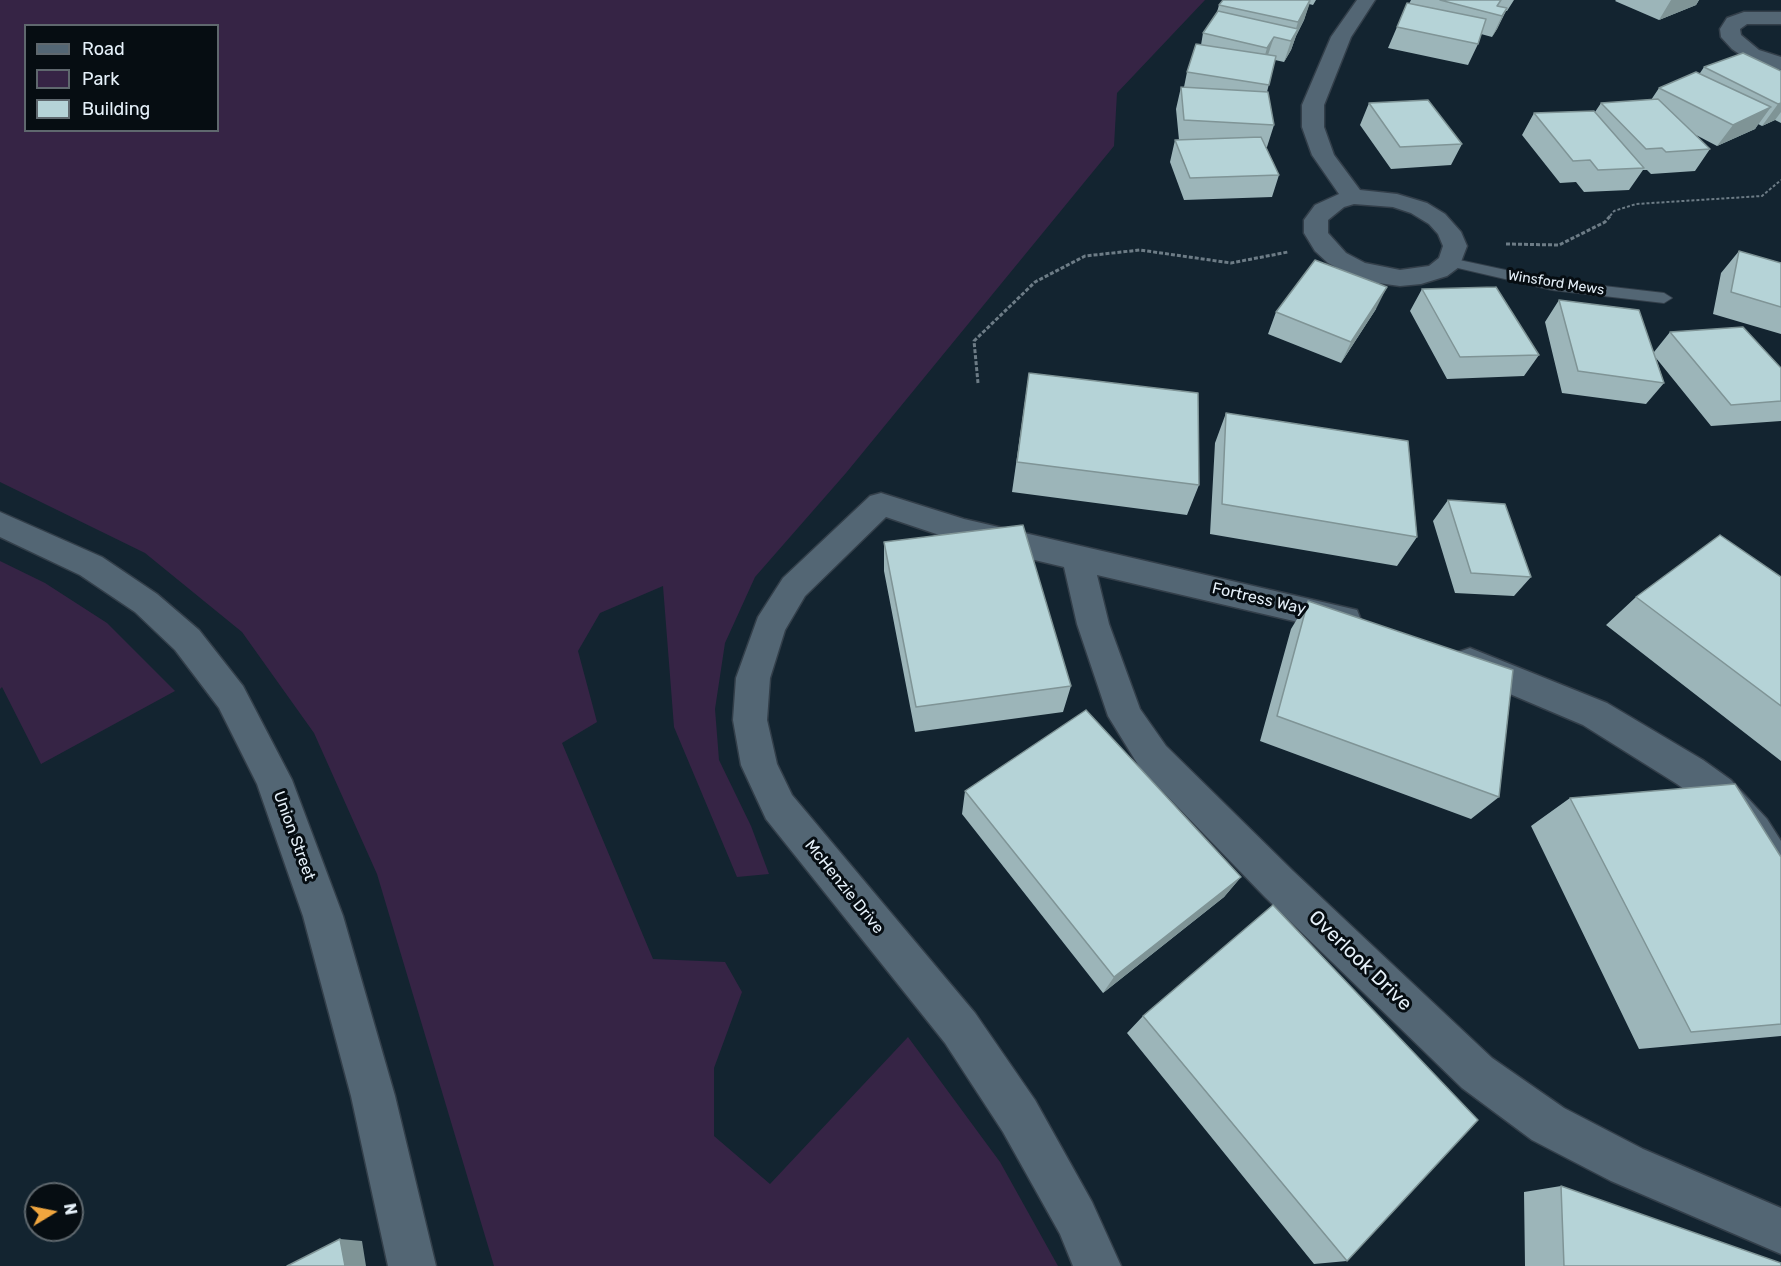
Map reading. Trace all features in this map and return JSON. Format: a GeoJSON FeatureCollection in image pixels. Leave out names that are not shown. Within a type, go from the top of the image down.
{"type":"FeatureCollection","features":[{"type":"Feature","properties":{"kind":"street"},"geometry":{"type":"LineString","coordinates":[[1353,197],[1323,155],[1313,127],[1313,105],[1341,37],[1366,0]]}},
{"type":"Feature","properties":{"kind":"street"},"geometry":{"type":"LineString","coordinates":[[1746,0],[1779,17]]}},
{"type":"Feature","properties":{"kind":"street"},"geometry":{"type":"LineString","coordinates":[[1779,17],[1744,18],[1734,22],[1730,29],[1731,37],[1752,54],[1781,64]]}},
{"type":"Feature","properties":{"kind":"street"},"geometry":{"type":"LineString","coordinates":[[1353,197],[1375,197],[1419,208],[1437,219],[1449,232],[1452,254],[1438,271],[1421,276],[1389,276],[1356,268],[1337,258],[1324,246],[1316,233],[1316,220],[1323,210],[1336,202],[1353,197]]}},
{"type":"Feature","properties":{"kind":"street","name":"Fortress Way"},"geometry":{"type":"LineString","coordinates":[[881,504],[963,531],[1370,626]]}},
{"type":"Feature","properties":{"kind":"street","name":"McHenzie Drive"},"geometry":{"type":"LineString","coordinates":[[881,504],[794,587],[770,627],[753,678],[750,720],[759,765],[779,807],[960,1028],[1019,1116],[1076,1218],[1097,1266]]}},
{"type":"Feature","properties":{"kind":"street","name":"Union Street"},"geometry":{"type":"LineString","coordinates":[[0,524],[91,566],[146,603],[186,640],[231,697],[274,780],[323,916],[373,1096],[412,1266]]}},
{"type":"Feature","properties":{"kind":"street","name":"Overlook Drive"},"geometry":{"type":"LineString","coordinates":[[1077,557],[1093,624],[1125,716],[1153,757],[1287,892],[1477,1073],[1548,1124],[1627,1165],[1781,1232]]}},
{"type":"Feature","properties":{"kind":"street"},"geometry":{"type":"LineString","coordinates":[[1437,650],[1595,714],[1690,772],[1718,792],[1754,832],[1781,875]]}},
{"type":"Feature","properties":{"kind":"lane","name":"Winsford Mews"},"geometry":{"type":"LineString","coordinates":[[1452,254],[1552,285],[1664,298]]}},
{"type":"Feature","properties":{"kind":"path"},"geometry":{"type":"LineString","coordinates":[[1452,254],[1481,243],[1559,245],[1605,222],[1614,211],[1636,204],[1762,196],[1781,180]]}},
{"type":"Feature","properties":{"kind":"path"},"geometry":{"type":"LineString","coordinates":[[978,383],[974,341],[1035,282],[1085,256],[1140,250],[1231,263],[1324,246]]}},
{"type":"Feature","properties":{"kind":"green space"},"geometry":{"type":"Polygon","coordinates":[[[0,0],[1205,0],[1117,93],[1114,146],[846,473],[755,577],[725,643],[715,709],[719,760],[751,826],[769,874],[737,877],[674,727],[663,586],[600,613],[578,651],[597,722],[562,743],[653,959],[725,962],[742,992],[714,1068],[714,1136],[770,1184],[908,1037],[1000,1162],[1058,1266],[494,1266],[377,874],[314,733],[242,632],[145,553],[0,482],[0,0]]]}},
{"type":"Feature","properties":{"kind":"green space"},"geometry":{"type":"Polygon","coordinates":[[[0,561],[45,583],[107,623],[175,691],[41,764],[2,687],[0,689],[0,561]]]}},
{"type":"Feature","properties":{"kind":"building"},"geometry":{"type":"Polygon","coordinates":[[[1223,0],[1310,0],[1298,22],[1219,5],[1223,0]]]}},
{"type":"Feature","properties":{"kind":"building"},"geometry":{"type":"Polygon","coordinates":[[[1440,0],[1501,0],[1497,6],[1507,8],[1502,16],[1440,0]]]}},
{"type":"Feature","properties":{"kind":"building"},"geometry":{"type":"Polygon","coordinates":[[[1407,3],[1486,19],[1478,44],[1397,27],[1407,3]]]}},
{"type":"Feature","properties":{"kind":"building"},"geometry":{"type":"Polygon","coordinates":[[[1218,11],[1298,29],[1291,41],[1274,37],[1267,48],[1203,33],[1218,11]]]}},
{"type":"Feature","properties":{"kind":"building"},"geometry":{"type":"Polygon","coordinates":[[[1196,44],[1276,56],[1269,85],[1187,72],[1196,44]]]}},
{"type":"Feature","properties":{"kind":"building"},"geometry":{"type":"Polygon","coordinates":[[[1743,53],[1781,71],[1781,103],[1778,104],[1704,67],[1743,53]]]}},
{"type":"Feature","properties":{"kind":"building"},"geometry":{"type":"Polygon","coordinates":[[[1696,72],[1771,107],[1733,125],[1659,88],[1696,72]]]}},
{"type":"Feature","properties":{"kind":"building"},"geometry":{"type":"Polygon","coordinates":[[[1181,87],[1268,92],[1274,125],[1184,120],[1181,87]]]}},
{"type":"Feature","properties":{"kind":"building"},"geometry":{"type":"Polygon","coordinates":[[[1658,99],[1710,149],[1666,152],[1662,148],[1646,149],[1601,103],[1658,99]]]}},
{"type":"Feature","properties":{"kind":"building"},"geometry":{"type":"Polygon","coordinates":[[[1428,100],[1462,144],[1400,147],[1369,103],[1428,100]]]}},
{"type":"Feature","properties":{"kind":"building"},"geometry":{"type":"Polygon","coordinates":[[[1594,111],[1644,168],[1598,170],[1590,160],[1573,161],[1534,113],[1594,111]]]}},
{"type":"Feature","properties":{"kind":"building"},"geometry":{"type":"Polygon","coordinates":[[[1261,137],[1279,175],[1190,178],[1175,140],[1261,137]]]}},
{"type":"Feature","properties":{"kind":"building"},"geometry":{"type":"Polygon","coordinates":[[[1739,251],[1781,263],[1781,307],[1731,292],[1739,251]]]}},
{"type":"Feature","properties":{"kind":"building"},"geometry":{"type":"Polygon","coordinates":[[[1315,260],[1387,287],[1351,342],[1276,312],[1315,260]]]}},
{"type":"Feature","properties":{"kind":"building"},"geometry":{"type":"Polygon","coordinates":[[[1496,287],[1539,355],[1460,357],[1422,289],[1496,287]]]}},
{"type":"Feature","properties":{"kind":"building"},"geometry":{"type":"Polygon","coordinates":[[[1559,300],[1639,310],[1664,383],[1578,371],[1559,300]]]}},
{"type":"Feature","properties":{"kind":"building"},"geometry":{"type":"Polygon","coordinates":[[[1743,327],[1781,368],[1781,401],[1731,405],[1670,332],[1743,327]]]}},
{"type":"Feature","properties":{"kind":"building"},"geometry":{"type":"Polygon","coordinates":[[[1029,373],[1198,393],[1199,485],[1017,462],[1029,373]]]}},
{"type":"Feature","properties":{"kind":"building"},"geometry":{"type":"Polygon","coordinates":[[[1226,413],[1408,441],[1417,537],[1222,504],[1226,413]]]}},
{"type":"Feature","properties":{"kind":"building"},"geometry":{"type":"Polygon","coordinates":[[[1448,500],[1505,504],[1531,577],[1471,573],[1448,500]]]}},
{"type":"Feature","properties":{"kind":"building"},"geometry":{"type":"Polygon","coordinates":[[[1023,525],[1071,686],[916,707],[884,542],[1023,525]]]}},
{"type":"Feature","properties":{"kind":"building"},"geometry":{"type":"Polygon","coordinates":[[[1720,535],[1781,577],[1781,706],[1636,597],[1720,535]]]}},
{"type":"Feature","properties":{"kind":"building"},"geometry":{"type":"Polygon","coordinates":[[[1308,601],[1513,670],[1499,797],[1277,716],[1308,601]]]}},
{"type":"Feature","properties":{"kind":"building"},"geometry":{"type":"Polygon","coordinates":[[[1086,710],[1241,877],[1114,977],[965,791],[1086,710]]]}},
{"type":"Feature","properties":{"kind":"building"},"geometry":{"type":"Polygon","coordinates":[[[1735,784],[1781,857],[1781,1024],[1691,1032],[1570,798],[1735,784]]]}},
{"type":"Feature","properties":{"kind":"building"},"geometry":{"type":"Polygon","coordinates":[[[1273,905],[1478,1120],[1347,1261],[1143,1016],[1273,905]]]}},
{"type":"Feature","properties":{"kind":"building"},"geometry":{"type":"Polygon","coordinates":[[[1561,1186],[1781,1263],[1781,1266],[1564,1266],[1561,1186]]]}},
{"type":"Feature","properties":{"kind":"building"},"geometry":{"type":"Polygon","coordinates":[[[340,1239],[345,1266],[287,1266],[340,1239]]]}}]}
